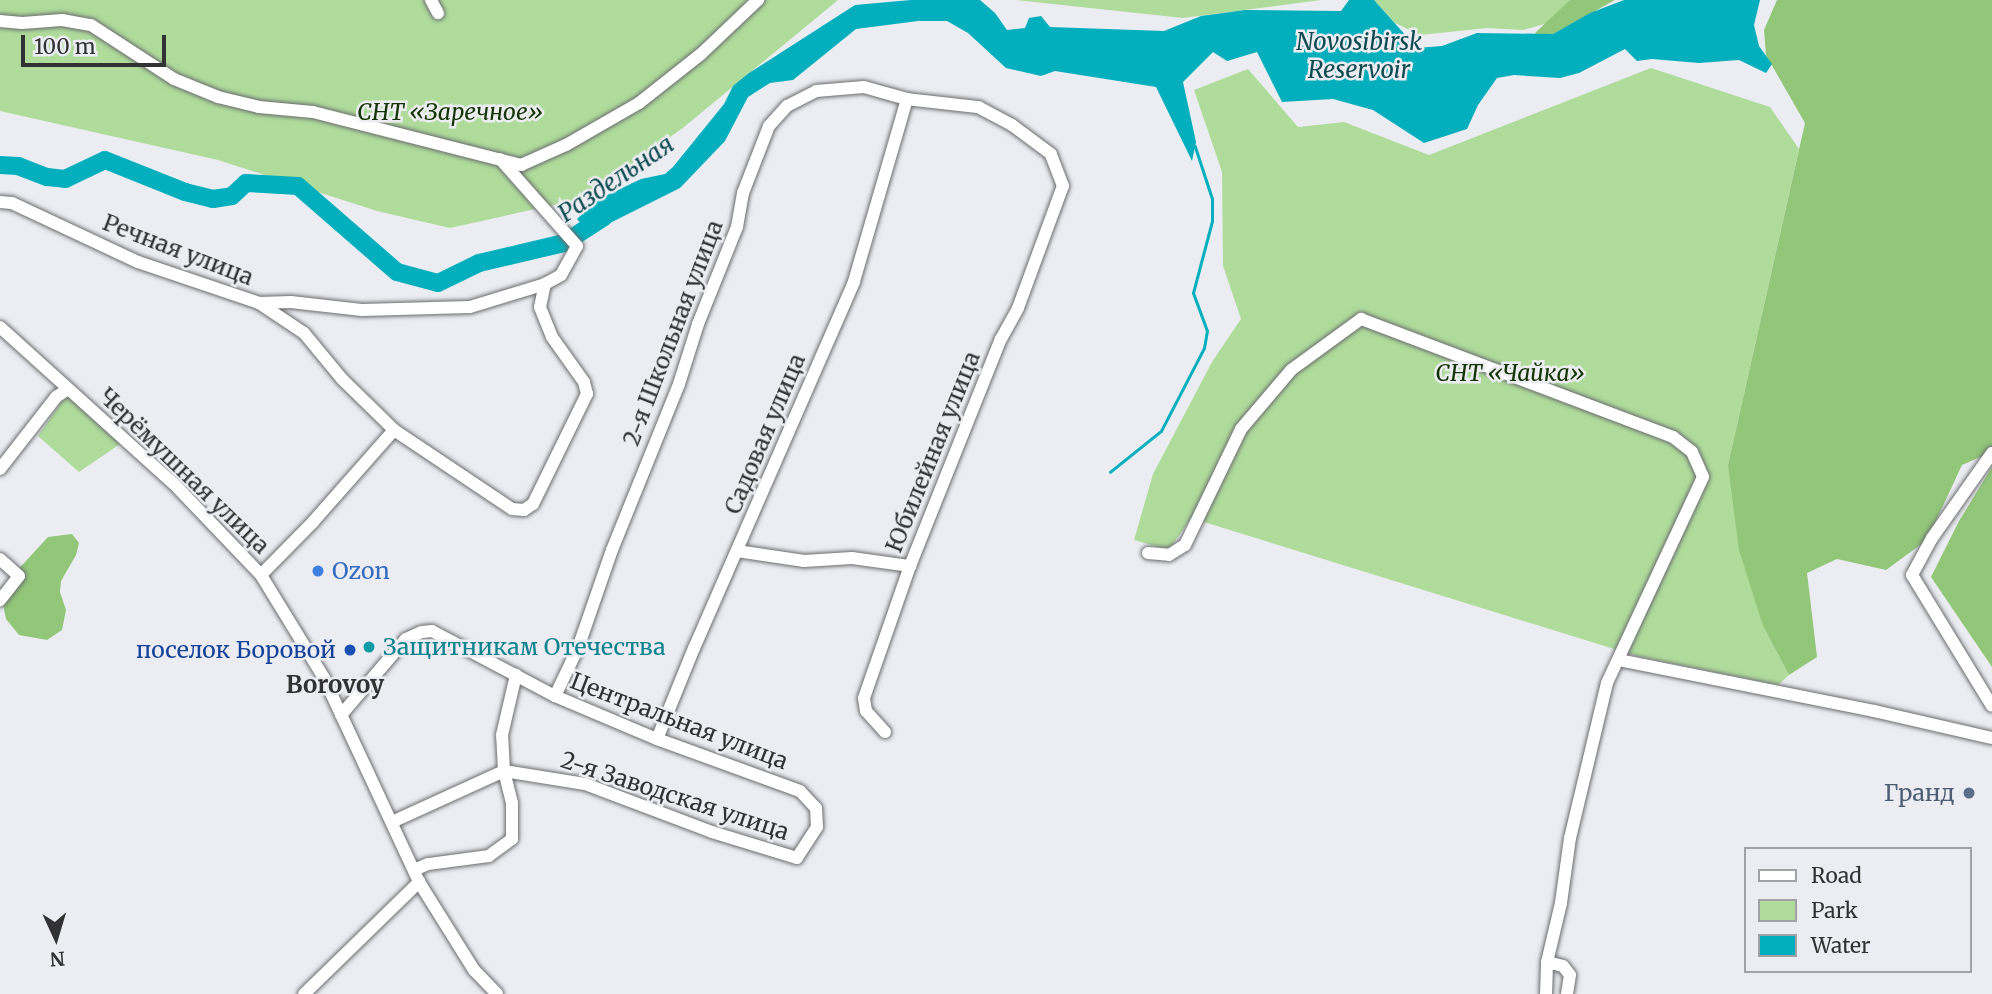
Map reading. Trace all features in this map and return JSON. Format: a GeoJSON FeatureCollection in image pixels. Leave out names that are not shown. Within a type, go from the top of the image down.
{"type":"FeatureCollection","features":[{"type":"Feature","properties":{"kind":"street"},"geometry":{"type":"LineString","coordinates":[[431,0],[438,13]]}},
{"type":"Feature","properties":{"kind":"street"},"geometry":{"type":"LineString","coordinates":[[0,21],[22,23],[62,20],[91,25],[174,79],[218,97],[259,107],[313,112],[521,165],[566,145],[639,103],[701,54],[758,0]]}},
{"type":"Feature","properties":{"kind":"street","name":"2-я Школьная улица"},"geometry":{"type":"LineString","coordinates":[[555,695],[578,648],[612,550],[679,384],[698,324],[737,227],[743,193],[769,126],[787,106],[816,91],[864,87],[907,99],[978,107],[1012,125],[1052,154],[1063,186]]}},
{"type":"Feature","properties":{"kind":"street","name":"Садовая улица"},"geometry":{"type":"LineString","coordinates":[[657,739],[854,282],[907,99]]}},
{"type":"Feature","properties":{"kind":"street"},"geometry":{"type":"LineString","coordinates":[[259,303],[291,302],[362,310],[470,307],[545,284],[561,275],[576,246],[500,159]]}},
{"type":"Feature","properties":{"kind":"street","name":"Юбилейная улица"},"geometry":{"type":"LineString","coordinates":[[886,732],[866,711],[864,698],[910,566],[1001,339],[1018,308],[1063,186]]}},
{"type":"Feature","properties":{"kind":"street","name":"Речная улица"},"geometry":{"type":"LineString","coordinates":[[0,202],[12,203],[138,262],[259,303],[304,334],[342,379],[394,430],[512,509],[524,510],[533,503],[587,394],[584,382],[552,337],[540,307],[545,284]]}},
{"type":"Feature","properties":{"kind":"street"},"geometry":{"type":"LineString","coordinates":[[1148,553],[1169,555],[1185,545],[1241,429],[1291,370],[1361,318],[1673,437],[1692,452],[1703,477],[1607,683],[1570,838],[1561,904],[1547,962],[1546,994]]}},
{"type":"Feature","properties":{"kind":"street","name":"Черёмушная улица"},"geometry":{"type":"LineString","coordinates":[[0,327],[174,484],[261,575],[324,678],[416,876],[474,970],[497,994]]}},
{"type":"Feature","properties":{"kind":"street"},"geometry":{"type":"LineString","coordinates":[[0,469],[56,397],[68,389]]}},
{"type":"Feature","properties":{"kind":"street"},"geometry":{"type":"LineString","coordinates":[[261,575],[313,522],[394,430]]}},
{"type":"Feature","properties":{"kind":"street"},"geometry":{"type":"LineString","coordinates":[[1992,453],[1932,538],[1912,575],[1992,706]]}},
{"type":"Feature","properties":{"kind":"street"},"geometry":{"type":"LineString","coordinates":[[737,551],[804,561],[852,558],[910,566]]}},
{"type":"Feature","properties":{"kind":"street"},"geometry":{"type":"LineString","coordinates":[[0,559],[19,576],[0,600]]}},
{"type":"Feature","properties":{"kind":"street","name":"Центральная улица"},"geometry":{"type":"LineString","coordinates":[[341,715],[406,639],[432,631],[555,695],[657,739],[800,791]]}},
{"type":"Feature","properties":{"kind":"street"},"geometry":{"type":"LineString","coordinates":[[1619,660],[1874,711],[1992,738]]}},
{"type":"Feature","properties":{"kind":"street"},"geometry":{"type":"LineString","coordinates":[[304,994],[428,864],[489,856],[512,839],[512,803],[504,771],[502,735],[516,675]]}},
{"type":"Feature","properties":{"kind":"street"},"geometry":{"type":"LineString","coordinates":[[392,822],[504,771]]}},
{"type":"Feature","properties":{"kind":"street","name":"2-я Заводская улица"},"geometry":{"type":"LineString","coordinates":[[504,771],[585,784],[712,832],[797,858],[817,827],[816,808],[800,791]]}},
{"type":"Feature","properties":{"kind":"street"},"geometry":{"type":"LineString","coordinates":[[1547,962],[1563,966],[1570,975],[1567,994]]}},
{"type":"Feature","properties":{"kind":"green space","name":"СНТ «Заречное»"},"geometry":{"type":"Polygon","coordinates":[[[0,0],[838,0],[684,127],[585,198],[450,228],[377,211],[218,160],[0,111],[0,0]]]}},
{"type":"Feature","properties":{"kind":"green space"},"geometry":{"type":"Polygon","coordinates":[[[1015,0],[1321,0],[1183,18],[1015,0]]]}},
{"type":"Feature","properties":{"kind":"green space"},"geometry":{"type":"Polygon","coordinates":[[[1374,0],[1570,0],[1548,23],[1523,30],[1487,28],[1420,35],[1395,23],[1374,0]]]}},
{"type":"Feature","properties":{"kind":"green space"},"geometry":{"type":"Polygon","coordinates":[[[1570,0],[1615,0],[1553,34],[1540,36],[1535,33],[1570,0]]]}},
{"type":"Feature","properties":{"kind":"green space"},"geometry":{"type":"Polygon","coordinates":[[[1777,0],[1992,0],[1992,452],[1962,465],[1927,540],[1886,570],[1837,559],[1807,573],[1817,657],[1789,675],[1763,626],[1739,550],[1728,465],[1805,123],[1766,55],[1764,30],[1777,0]]]}},
{"type":"Feature","properties":{"kind":"green space","name":"СНТ «Чайка»"},"geometry":{"type":"Polygon","coordinates":[[[1651,68],[1770,107],[1799,149],[1728,465],[1763,626],[1789,675],[1778,685],[1640,657],[1191,518],[1169,550],[1134,540],[1153,474],[1212,362],[1241,319],[1223,266],[1222,172],[1194,90],[1248,69],[1298,127],[1344,122],[1429,155],[1651,68]]]}},
{"type":"Feature","properties":{"kind":"green space"},"geometry":{"type":"Polygon","coordinates":[[[67,394],[120,444],[79,472],[38,436],[67,394]]]}},
{"type":"Feature","properties":{"kind":"green space"},"geometry":{"type":"Polygon","coordinates":[[[1992,467],[1992,667],[1931,577],[1959,521],[1992,467]]]}},
{"type":"Feature","properties":{"kind":"green space"},"geometry":{"type":"Polygon","coordinates":[[[72,534],[79,543],[76,555],[61,581],[60,592],[66,610],[62,630],[47,640],[19,635],[6,619],[0,589],[48,537],[72,534]]]}},
{"type":"Feature","properties":{"kind":"water","name":"Novosibirsk Reservoir"},"geometry":{"type":"Polygon","coordinates":[[[911,0],[980,0],[995,13],[1007,30],[1025,28],[1029,18],[1041,16],[1050,27],[1164,31],[1201,16],[1245,10],[1341,11],[1349,0],[1374,0],[1417,48],[1442,46],[1477,33],[1553,34],[1590,13],[1624,0],[1760,0],[1754,25],[1759,46],[1772,64],[1766,73],[1739,60],[1699,63],[1652,59],[1637,61],[1625,49],[1579,73],[1560,78],[1514,75],[1497,78],[1478,105],[1467,129],[1424,143],[1373,110],[1333,99],[1282,102],[1257,52],[1227,61],[1213,52],[1183,82],[1196,142],[1192,161],[1156,87],[1055,71],[1041,76],[1006,68],[968,33],[947,21],[918,21],[856,29],[793,80],[770,83],[748,97],[725,141],[680,188],[602,227],[586,229],[577,219],[597,200],[641,179],[665,174],[724,104],[733,86],[749,73],[855,5],[911,0]]]}},
{"type":"Feature","properties":{"kind":"waterway"},"geometry":{"type":"LineString","coordinates":[[1110,472],[1161,431],[1204,348],[1207,331],[1193,293],[1212,221],[1212,199],[1195,147]]}},
{"type":"Feature","properties":{"kind":"waterway","name":"Раздельная"},"geometry":{"type":"LineString","coordinates":[[0,165],[18,166],[47,177],[65,179],[105,160],[185,192],[213,199],[232,196],[246,183],[298,186],[397,272],[438,283],[479,263],[564,243],[604,217]]}},
{"type":"Feature","properties":{"kind":"place","name":"Ozon"},"geometry":{"type":"Point","coordinates":[318,571]}},
{"type":"Feature","properties":{"kind":"place","name":"Защитникам Отечества"},"geometry":{"type":"Point","coordinates":[369,647]}},
{"type":"Feature","properties":{"kind":"place","name":"поселок Боровой"},"geometry":{"type":"Point","coordinates":[350,650]}},
{"type":"Feature","properties":{"kind":"place","name":"Гранд"},"geometry":{"type":"Point","coordinates":[1969,793]}},
{"type":"Feature","properties":{"kind":"district","name":"Borovoy"},"geometry":{"type":"Point","coordinates":[335,685]}}]}
